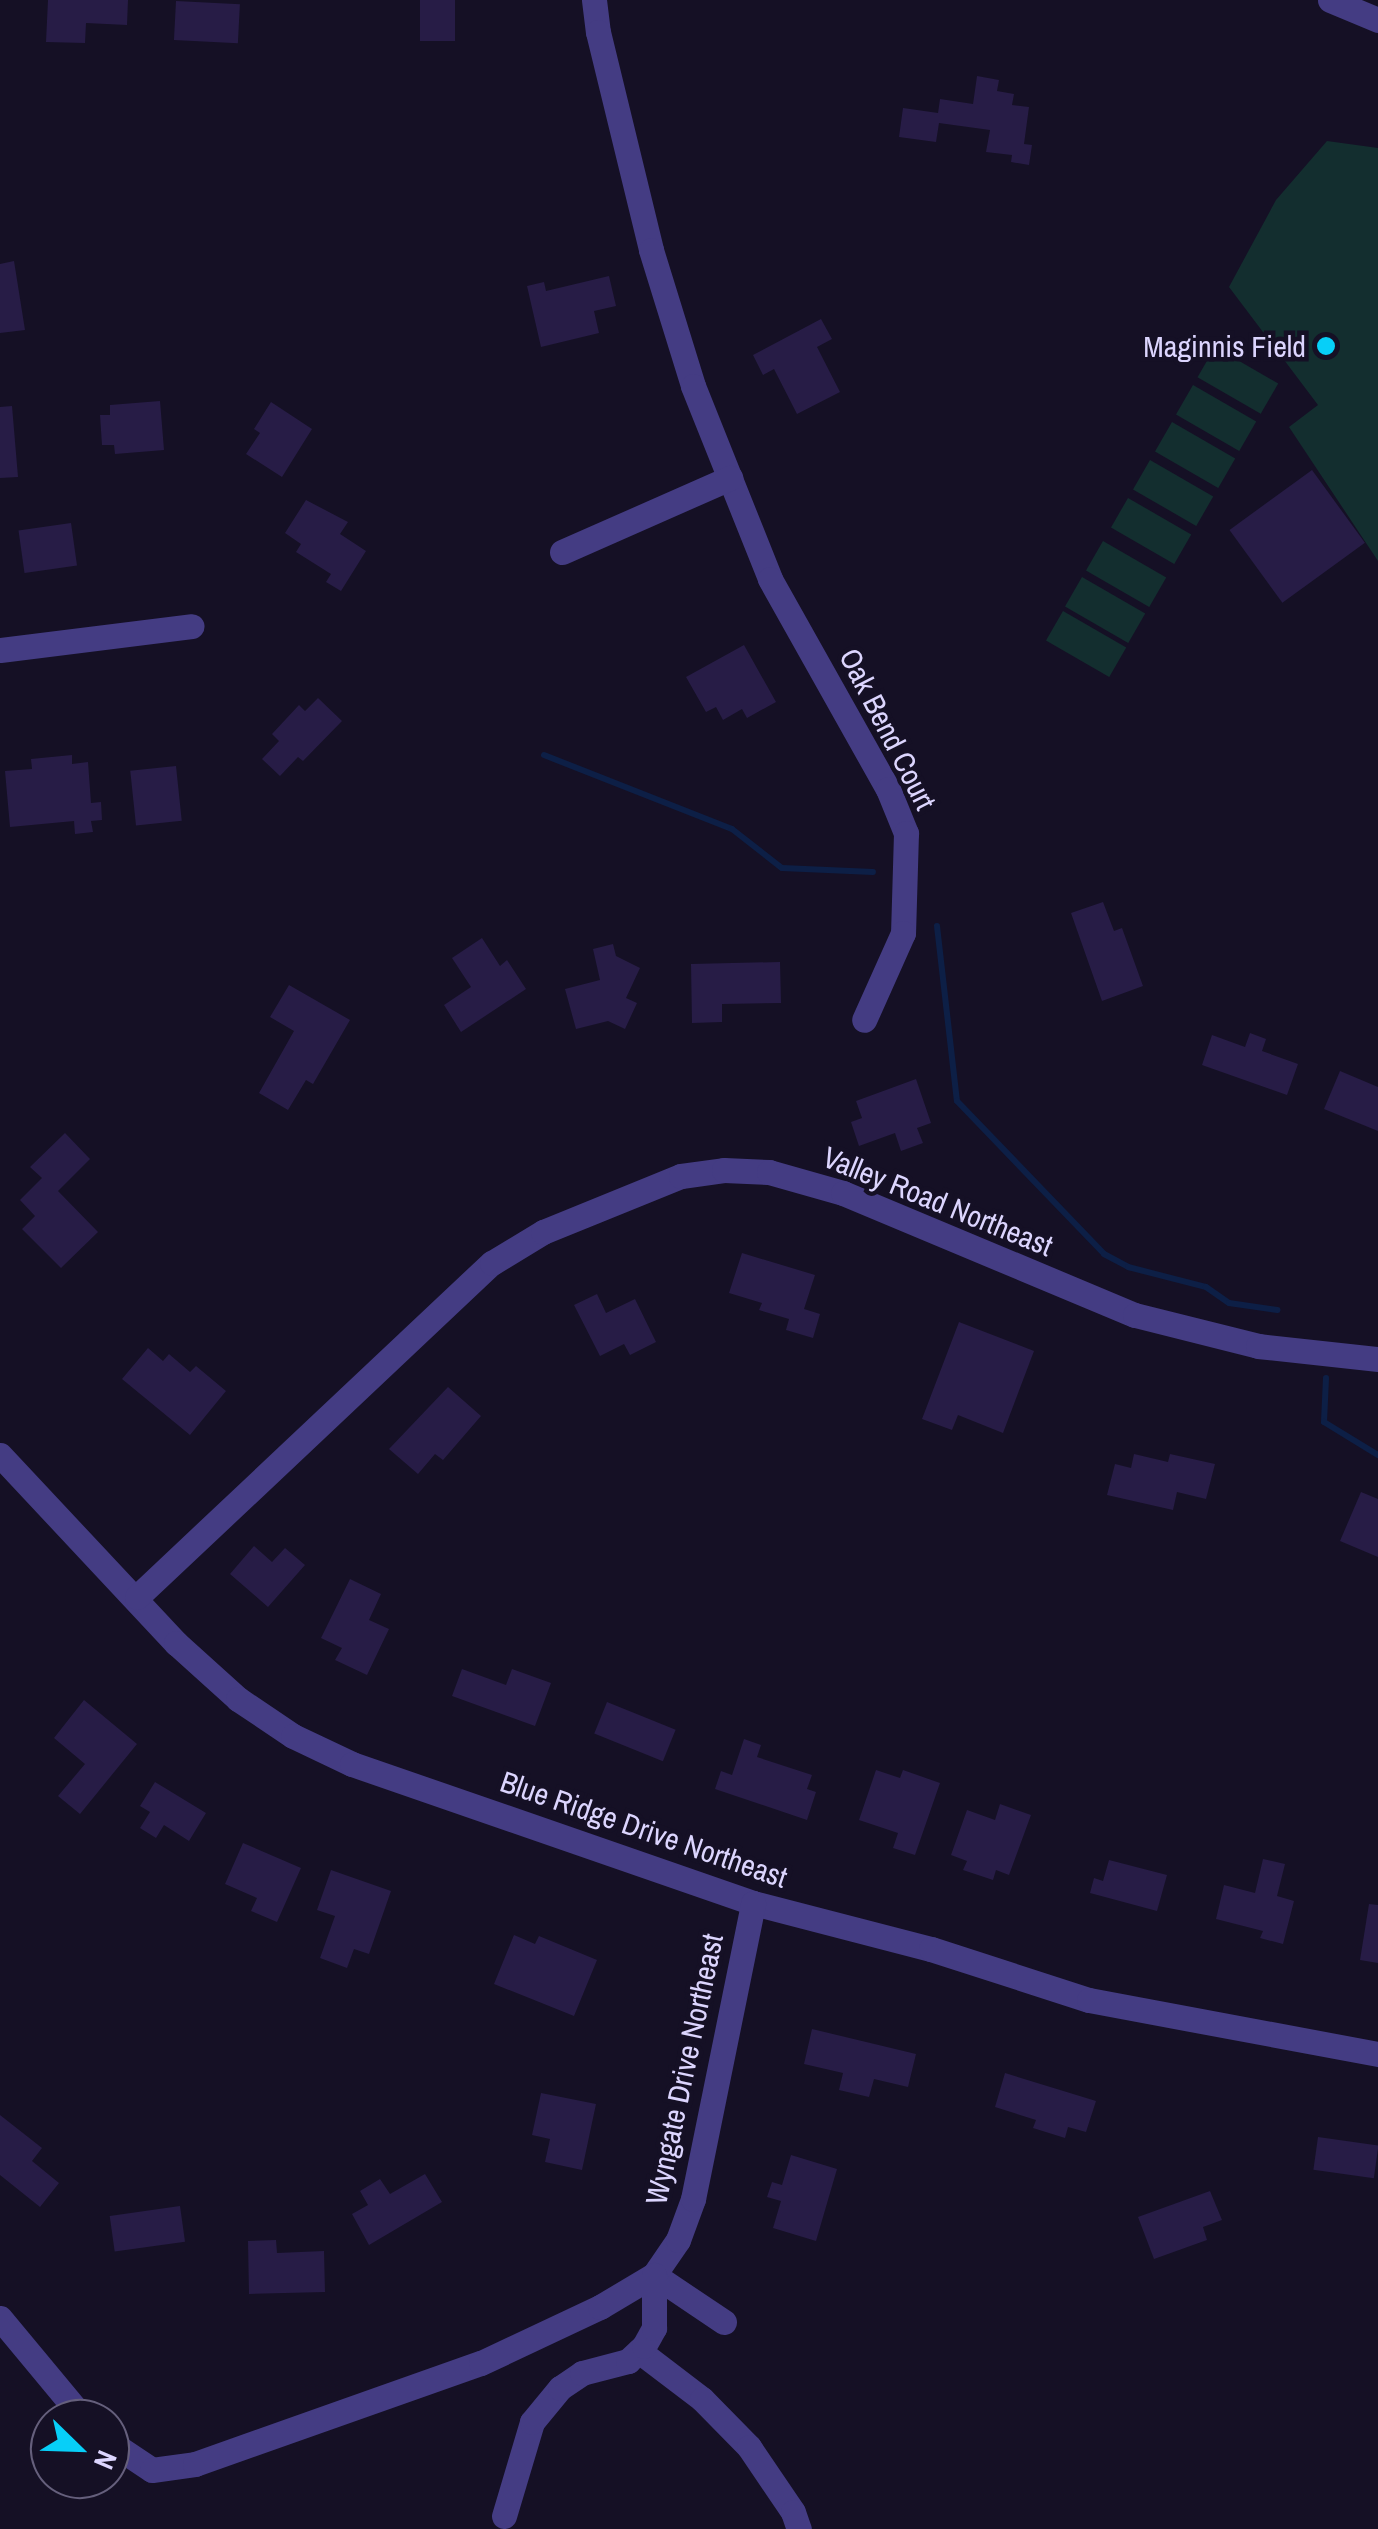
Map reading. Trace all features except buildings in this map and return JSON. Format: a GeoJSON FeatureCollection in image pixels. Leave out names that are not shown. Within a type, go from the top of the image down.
{"type":"FeatureCollection","features":[{"type":"Feature","properties":{"kind":"street","name":"Oak Bend Court"},"geometry":{"type":"LineString","coordinates":[[594,0],[598,32],[651,250],[693,386],[770,579],[888,789],[906,833],[903,933],[864,1020]]}},
{"type":"Feature","properties":{"kind":"street"},"geometry":{"type":"LineString","coordinates":[[1330,0],[1378,20]]}},
{"type":"Feature","properties":{"kind":"street"},"geometry":{"type":"LineString","coordinates":[[562,552],[730,478]]}},
{"type":"Feature","properties":{"kind":"street"},"geometry":{"type":"LineString","coordinates":[[0,650],[192,626]]}},
{"type":"Feature","properties":{"kind":"street","name":"Valley Road Northeast"},"geometry":{"type":"LineString","coordinates":[[137,1597],[492,1263],[543,1232],[681,1176],[724,1170],[769,1172],[843,1193],[1135,1315],[1258,1346],[1378,1359]]}},
{"type":"Feature","properties":{"kind":"street","name":"Blue Ridge Drive Northeast"},"geometry":{"type":"LineString","coordinates":[[0,1455],[176,1643],[238,1699],[293,1736],[352,1764],[754,1903],[931,1948],[1089,2000],[1378,2054]]}},
{"type":"Feature","properties":{"kind":"street","name":"Wyngate Drive Northeast"},"geometry":{"type":"LineString","coordinates":[[654,2275],[678,2240],[693,2199],[754,1903]]}},
{"type":"Feature","properties":{"kind":"street"},"geometry":{"type":"LineString","coordinates":[[654,2275],[724,2322]]}},
{"type":"Feature","properties":{"kind":"street"},"geometry":{"type":"LineString","coordinates":[[504,2516],[532,2422],[560,2388],[582,2373],[628,2361],[654,2328],[654,2275]]}},
{"type":"Feature","properties":{"kind":"street"},"geometry":{"type":"LineString","coordinates":[[130,2455],[152,2470],[195,2464],[481,2364],[600,2307],[654,2275]]}},
{"type":"Feature","properties":{"kind":"street"},"geometry":{"type":"LineString","coordinates":[[0,2318],[67,2399]]}},
{"type":"Feature","properties":{"kind":"street"},"geometry":{"type":"LineString","coordinates":[[639,2350],[702,2398],[749,2447],[793,2512],[799,2529]]}},
{"type":"Feature","properties":{"kind":"green space","name":"Maginnis Field"},"geometry":{"type":"Polygon","coordinates":[[[1327,141],[1378,148],[1378,561],[1289,427],[1318,405],[1229,287],[1276,200],[1327,141]]]}},
{"type":"Feature","properties":{"kind":"green space"},"geometry":{"type":"Polygon","coordinates":[[[1215,347],[1278,384],[1261,414],[1198,377],[1215,347]]]}},
{"type":"Feature","properties":{"kind":"green space"},"geometry":{"type":"Polygon","coordinates":[[[1193,385],[1256,422],[1239,451],[1176,414],[1193,385]]]}},
{"type":"Feature","properties":{"kind":"green space"},"geometry":{"type":"Polygon","coordinates":[[[1172,422],[1235,458],[1218,488],[1155,451],[1172,422]]]}},
{"type":"Feature","properties":{"kind":"green space"},"geometry":{"type":"Polygon","coordinates":[[[1150,460],[1213,496],[1196,526],[1133,489],[1150,460]]]}},
{"type":"Feature","properties":{"kind":"green space"},"geometry":{"type":"Polygon","coordinates":[[[1128,498],[1191,534],[1174,564],[1111,527],[1128,498]]]}},
{"type":"Feature","properties":{"kind":"green space"},"geometry":{"type":"Polygon","coordinates":[[[1103,541],[1166,578],[1149,607],[1086,570],[1103,541]]]}},
{"type":"Feature","properties":{"kind":"green space"},"geometry":{"type":"Polygon","coordinates":[[[1082,577],[1145,614],[1128,643],[1065,606],[1082,577]]]}},
{"type":"Feature","properties":{"kind":"green space"},"geometry":{"type":"Polygon","coordinates":[[[1063,611],[1126,648],[1109,677],[1046,640],[1063,611]]]}},
{"type":"Feature","properties":{"kind":"waterway"},"geometry":{"type":"LineString","coordinates":[[544,755],[732,829],[782,868],[873,872]]}},
{"type":"Feature","properties":{"kind":"waterway"},"geometry":{"type":"LineString","coordinates":[[937,926],[957,1101],[1104,1254],[1128,1267],[1206,1287],[1229,1303],[1277,1310]]}},
{"type":"Feature","properties":{"kind":"waterway"},"geometry":{"type":"LineString","coordinates":[[1326,1378],[1324,1422],[1378,1455]]}},
{"type":"Feature","properties":{"kind":"place","name":"Maginnis Field"},"geometry":{"type":"Point","coordinates":[1326,346]}}]}
